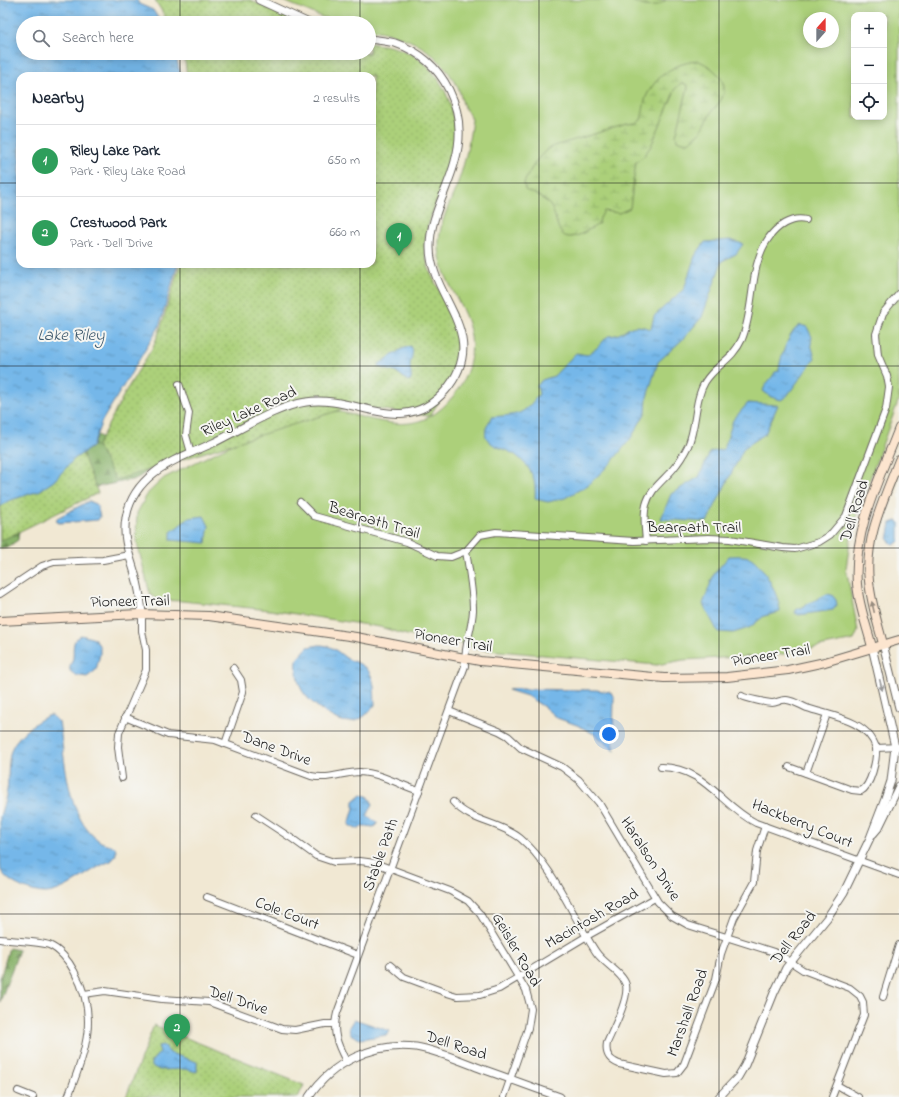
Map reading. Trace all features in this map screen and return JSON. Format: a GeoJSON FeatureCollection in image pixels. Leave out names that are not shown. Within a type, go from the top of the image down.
{"type":"FeatureCollection","features":[{"type":"Feature","properties":{"kind":"main road","name":"Dell Road"},"geometry":{"type":"LineString","coordinates":[[872,647],[858,586],[858,550],[863,525],[899,428]]}},
{"type":"Feature","properties":{"kind":"main road","name":"Dell Road"},"geometry":{"type":"LineString","coordinates":[[883,644],[869,581],[869,550],[877,517],[899,462]]}},
{"type":"Feature","properties":{"kind":"main road","name":"Pioneer Trail"},"geometry":{"type":"LineString","coordinates":[[0,621],[142,614],[209,616],[333,633],[465,659],[633,676],[695,679],[788,670],[818,664],[899,640]]}},
{"type":"Feature","properties":{"kind":"street"},"geometry":{"type":"LineString","coordinates":[[258,0],[293,16]]}},
{"type":"Feature","properties":{"kind":"street","name":"Riley Lake Road"},"geometry":{"type":"LineString","coordinates":[[122,778],[118,739],[125,717],[146,670],[146,650],[142,631],[142,614],[136,576],[129,555],[125,535],[126,518],[130,505],[139,489],[155,472],[191,453],[280,410],[305,402],[332,401],[389,414],[414,411],[437,399],[450,384],[459,367],[462,348],[460,328],[432,266],[430,244],[435,221],[458,148],[459,118],[455,104],[442,77],[421,56],[394,43],[376,40]]}},
{"type":"Feature","properties":{"kind":"street"},"geometry":{"type":"LineString","coordinates":[[646,541],[645,514],[648,498],[652,491],[673,469],[688,446],[696,420],[698,398],[706,380],[734,353],[744,335],[762,250],[774,232],[782,225],[796,219],[806,220]]}},
{"type":"Feature","properties":{"kind":"street","name":"Bearpath Trail"},"geometry":{"type":"LineString","coordinates":[[300,502],[314,516],[407,542],[437,556],[451,557],[466,551],[480,535],[496,532],[646,541],[690,538],[730,539],[795,549],[819,542],[839,526],[852,505],[886,409],[889,387],[887,376],[878,355],[876,334],[883,314],[899,294]]}},
{"type":"Feature","properties":{"kind":"street","name":"Riley Lake Road"},"geometry":{"type":"LineString","coordinates":[[178,384],[189,413],[186,436],[191,453]]}},
{"type":"Feature","properties":{"kind":"street"},"geometry":{"type":"LineString","coordinates":[[887,459],[899,462]]}},
{"type":"Feature","properties":{"kind":"street"},"geometry":{"type":"LineString","coordinates":[[465,659],[464,650],[471,626],[473,608],[466,551]]}},
{"type":"Feature","properties":{"kind":"street"},"geometry":{"type":"LineString","coordinates":[[0,594],[42,566],[54,562],[103,560],[129,555]]}},
{"type":"Feature","properties":{"kind":"street","name":"Dell Road"},"geometry":{"type":"LineString","coordinates":[[883,644],[899,708]]}},
{"type":"Feature","properties":{"kind":"street","name":"Dell Road"},"geometry":{"type":"LineString","coordinates":[[719,1097],[738,1077],[745,1065],[774,993],[790,962],[835,907],[870,838],[891,780],[897,747],[872,647]]}},
{"type":"Feature","properties":{"kind":"street","name":"Stable Path"},"geometry":{"type":"LineString","coordinates":[[346,1061],[335,1039],[337,1013],[449,711],[465,666],[465,659]]}},
{"type":"Feature","properties":{"kind":"street"},"geometry":{"type":"LineString","coordinates":[[225,744],[243,692],[241,680],[233,668]]}},
{"type":"Feature","properties":{"kind":"street"},"geometry":{"type":"LineString","coordinates":[[742,696],[747,699],[756,699],[773,703],[788,700],[841,717],[865,731],[873,739],[876,748],[876,761],[866,787],[861,791],[852,790],[789,768]]}},
{"type":"Feature","properties":{"kind":"street","name":"Haralson Drive"},"geometry":{"type":"LineString","coordinates":[[449,711],[499,731],[528,751],[562,767],[579,780],[599,803],[656,898],[677,920],[688,925],[728,936],[777,953],[803,970],[850,988],[860,996],[863,1002],[864,1015],[832,1097]]}},
{"type":"Feature","properties":{"kind":"street"},"geometry":{"type":"LineString","coordinates":[[806,773],[828,714]]}},
{"type":"Feature","properties":{"kind":"street","name":"Dane Drive"},"geometry":{"type":"LineString","coordinates":[[125,717],[168,735],[208,738],[311,776],[326,778],[351,773],[366,773],[419,791]]}},
{"type":"Feature","properties":{"kind":"street"},"geometry":{"type":"LineString","coordinates":[[876,748],[897,747]]}},
{"type":"Feature","properties":{"kind":"street","name":"Hackberry Court"},"geometry":{"type":"LineString","coordinates":[[661,767],[681,769],[704,781],[742,815],[765,826],[899,875]]}},
{"type":"Feature","properties":{"kind":"street","name":"Dell Road"},"geometry":{"type":"LineString","coordinates":[[870,838],[879,827],[899,786]]}},
{"type":"Feature","properties":{"kind":"street","name":"Marshall Road"},"geometry":{"type":"LineString","coordinates":[[453,802],[464,812],[507,830],[529,846],[544,866],[598,955],[623,978],[626,984],[626,996],[607,1043],[606,1050],[608,1057],[613,1062],[619,1064],[671,1074],[676,1073],[684,1064],[716,979],[734,918],[754,882],[757,851],[765,826]]}},
{"type":"Feature","properties":{"kind":"street","name":"Geisler Road"},"geometry":{"type":"LineString","coordinates":[[256,816],[316,856],[334,862],[368,862],[390,869],[450,891],[468,901],[480,914],[518,977],[529,999],[531,1018],[504,1097]]}},
{"type":"Feature","properties":{"kind":"street","name":"Cole Court"},"geometry":{"type":"LineString","coordinates":[[207,897],[358,955]]}},
{"type":"Feature","properties":{"kind":"street","name":"Macintosh Road"},"geometry":{"type":"LineString","coordinates":[[390,965],[404,977],[457,996],[480,995],[491,992],[586,936],[656,898]]}},
{"type":"Feature","properties":{"kind":"street"},"geometry":{"type":"LineString","coordinates":[[0,939],[49,945],[69,961],[84,994],[89,1018],[88,1034],[85,1051],[68,1097]]}},
{"type":"Feature","properties":{"kind":"street"},"geometry":{"type":"LineString","coordinates":[[883,997],[899,945]]}},
{"type":"Feature","properties":{"kind":"street","name":"Dell Drive"},"geometry":{"type":"LineString","coordinates":[[84,994],[105,991],[162,999],[209,1002],[282,1029],[296,1030],[326,1024],[335,1024]]}},
{"type":"Feature","properties":{"kind":"street","name":"Dell Road"},"geometry":{"type":"LineString","coordinates":[[308,1097],[325,1077],[346,1061],[371,1051],[401,1047],[416,1047],[442,1054],[560,1097]]}},
{"type":"Feature","properties":{"kind":"street"},"geometry":{"type":"LineString","coordinates":[[837,1084],[858,1097]]}},
{"type":"Feature","properties":{"kind":"street"},"geometry":{"type":"LineString","coordinates":[[18,1091],[33,1097]]}},
{"type":"Feature","properties":{"kind":"green space"},"geometry":{"type":"Polygon","coordinates":[[[155,0],[250,0],[283,16],[165,16],[155,0]]]}},
{"type":"Feature","properties":{"kind":"green space"},"geometry":{"type":"Polygon","coordinates":[[[281,0],[899,0],[899,399],[856,517],[850,542],[846,568],[858,631],[854,640],[778,655],[683,660],[657,665],[476,649],[462,643],[453,644],[407,635],[380,627],[270,610],[158,600],[150,594],[136,539],[137,513],[148,493],[164,478],[280,420],[294,415],[312,412],[335,411],[394,423],[408,423],[422,420],[436,413],[449,401],[456,392],[467,372],[472,345],[470,330],[442,264],[439,239],[444,219],[464,164],[472,119],[464,106],[458,88],[440,62],[431,53],[420,46],[397,36],[376,30],[376,16],[320,16],[281,0]]]}},
{"type":"Feature","properties":{"kind":"green space"},"geometry":{"type":"Polygon","coordinates":[[[630,0],[666,0],[657,5],[644,6],[630,0]]]}},
{"type":"Feature","properties":{"kind":"green space"},"geometry":{"type":"Polygon","coordinates":[[[376,44],[398,48],[421,60],[432,71],[441,84],[453,114],[455,146],[449,173],[431,215],[425,249],[427,263],[432,276],[455,317],[459,366],[452,381],[430,416],[353,406],[116,480],[97,446],[127,389],[153,347],[160,330],[179,268],[376,268],[376,72],[186,72],[185,61],[376,60],[376,44]]]}},
{"type":"Feature","properties":{"kind":"green space"},"geometry":{"type":"Polygon","coordinates":[[[699,61],[710,67],[719,75],[724,86],[724,92],[721,100],[710,114],[700,132],[695,138],[686,143],[677,140],[676,136],[688,87],[686,84],[681,83],[676,88],[651,146],[643,157],[636,162],[630,208],[619,213],[604,211],[600,218],[599,224],[578,236],[571,237],[562,234],[549,204],[525,190],[524,183],[538,158],[551,147],[627,124],[636,123],[641,120],[646,96],[652,86],[663,74],[677,66],[699,61]]]}},
{"type":"Feature","properties":{"kind":"green space"},"geometry":{"type":"Polygon","coordinates":[[[97,435],[155,466],[136,479],[86,489],[19,531],[18,540],[8,547],[0,548],[0,507],[92,447],[97,435]]]}},
{"type":"Feature","properties":{"kind":"green space"},"geometry":{"type":"Polygon","coordinates":[[[82,453],[98,493],[0,541],[0,495],[82,453]]]}},
{"type":"Feature","properties":{"kind":"green space"},"geometry":{"type":"Polygon","coordinates":[[[9,948],[19,950],[0,1002],[0,979],[9,948]]]}},
{"type":"Feature","properties":{"kind":"green space"},"geometry":{"type":"Polygon","coordinates":[[[154,1025],[304,1085],[298,1097],[126,1097],[154,1025]]]}},
{"type":"Feature","properties":{"kind":"water","name":"Lake Riley"},"geometry":{"type":"Polygon","coordinates":[[[0,0],[137,0],[139,4],[153,10],[157,16],[16,16],[16,60],[177,60],[180,72],[16,72],[16,268],[177,268],[159,327],[102,421],[92,447],[74,459],[54,481],[39,491],[8,501],[0,507],[0,0]]]}},
{"type":"Feature","properties":{"kind":"water"},"geometry":{"type":"Polygon","coordinates":[[[730,240],[743,244],[736,254],[722,261],[702,317],[683,339],[658,362],[647,397],[646,412],[631,438],[611,463],[588,485],[565,498],[548,502],[535,499],[534,481],[527,466],[513,453],[493,444],[488,440],[486,434],[487,427],[492,417],[524,411],[539,394],[537,386],[542,380],[554,376],[576,353],[587,355],[597,348],[608,336],[621,333],[632,327],[636,326],[651,329],[654,316],[684,289],[695,256],[705,242],[730,240]]]}},
{"type":"Feature","properties":{"kind":"water"},"geometry":{"type":"Polygon","coordinates":[[[801,325],[807,327],[812,337],[811,344],[815,358],[787,396],[781,400],[771,397],[763,391],[764,388],[775,372],[779,371],[783,353],[792,332],[801,325]]]}},
{"type":"Feature","properties":{"kind":"water"},"geometry":{"type":"Polygon","coordinates":[[[411,346],[413,351],[410,366],[411,380],[408,381],[398,373],[379,367],[379,364],[402,349],[411,346]]]}},
{"type":"Feature","properties":{"kind":"water"},"geometry":{"type":"Polygon","coordinates":[[[748,403],[778,405],[765,434],[744,448],[707,522],[661,519],[671,494],[699,477],[710,452],[724,449],[733,420],[748,403]]]}},
{"type":"Feature","properties":{"kind":"water"},"geometry":{"type":"Polygon","coordinates":[[[89,501],[97,505],[100,517],[98,520],[59,523],[56,521],[57,518],[89,501]]]}},
{"type":"Feature","properties":{"kind":"water"},"geometry":{"type":"Polygon","coordinates":[[[204,516],[209,526],[206,543],[171,540],[171,532],[189,518],[204,516]]]}},
{"type":"Feature","properties":{"kind":"water"},"geometry":{"type":"Polygon","coordinates":[[[897,521],[899,522],[899,541],[894,545],[888,540],[891,523],[897,521]]]}},
{"type":"Feature","properties":{"kind":"water"},"geometry":{"type":"Polygon","coordinates":[[[729,556],[746,556],[756,562],[766,575],[774,590],[780,612],[764,616],[749,628],[733,633],[718,632],[703,604],[714,574],[729,556]]]}},
{"type":"Feature","properties":{"kind":"water"},"geometry":{"type":"Polygon","coordinates":[[[827,594],[832,595],[836,600],[837,605],[833,610],[799,615],[795,613],[796,610],[827,594]]]}},
{"type":"Feature","properties":{"kind":"water"},"geometry":{"type":"Polygon","coordinates":[[[81,635],[95,639],[100,647],[96,670],[87,677],[75,675],[70,671],[74,642],[81,635]]]}},
{"type":"Feature","properties":{"kind":"water"},"geometry":{"type":"Polygon","coordinates":[[[319,645],[334,649],[346,658],[361,665],[370,674],[374,684],[375,705],[361,718],[347,722],[333,717],[313,703],[301,689],[297,676],[297,659],[308,647],[319,645]]]}},
{"type":"Feature","properties":{"kind":"water"},"geometry":{"type":"Polygon","coordinates":[[[508,690],[596,690],[610,692],[614,696],[613,742],[615,751],[596,735],[577,725],[557,718],[527,696],[508,690]]]}},
{"type":"Feature","properties":{"kind":"water"},"geometry":{"type":"Polygon","coordinates":[[[51,715],[59,722],[69,787],[74,804],[81,819],[89,832],[101,842],[115,847],[116,853],[111,861],[103,864],[62,889],[54,892],[40,893],[15,884],[1,871],[0,817],[8,785],[9,758],[12,748],[29,728],[51,715]]]}},
{"type":"Feature","properties":{"kind":"water"},"geometry":{"type":"Polygon","coordinates":[[[362,794],[368,796],[373,804],[367,816],[378,823],[374,827],[365,826],[356,829],[349,825],[354,808],[354,801],[362,794]]]}},
{"type":"Feature","properties":{"kind":"water"},"geometry":{"type":"Polygon","coordinates":[[[354,1019],[390,1031],[387,1035],[360,1039],[350,1034],[349,1027],[354,1019]]]}},
{"type":"Feature","properties":{"kind":"water"},"geometry":{"type":"Polygon","coordinates":[[[163,1045],[170,1053],[197,1062],[197,1072],[184,1069],[160,1070],[151,1066],[151,1062],[160,1052],[158,1046],[163,1045]]]}},
{"type":"Feature","properties":{"kind":"place","name":"Riley Lake Park"},"geometry":{"type":"Point","coordinates":[399,256]}},
{"type":"Feature","properties":{"kind":"place","name":"Crestwood Park"},"geometry":{"type":"Point","coordinates":[177,1047]}}]}
